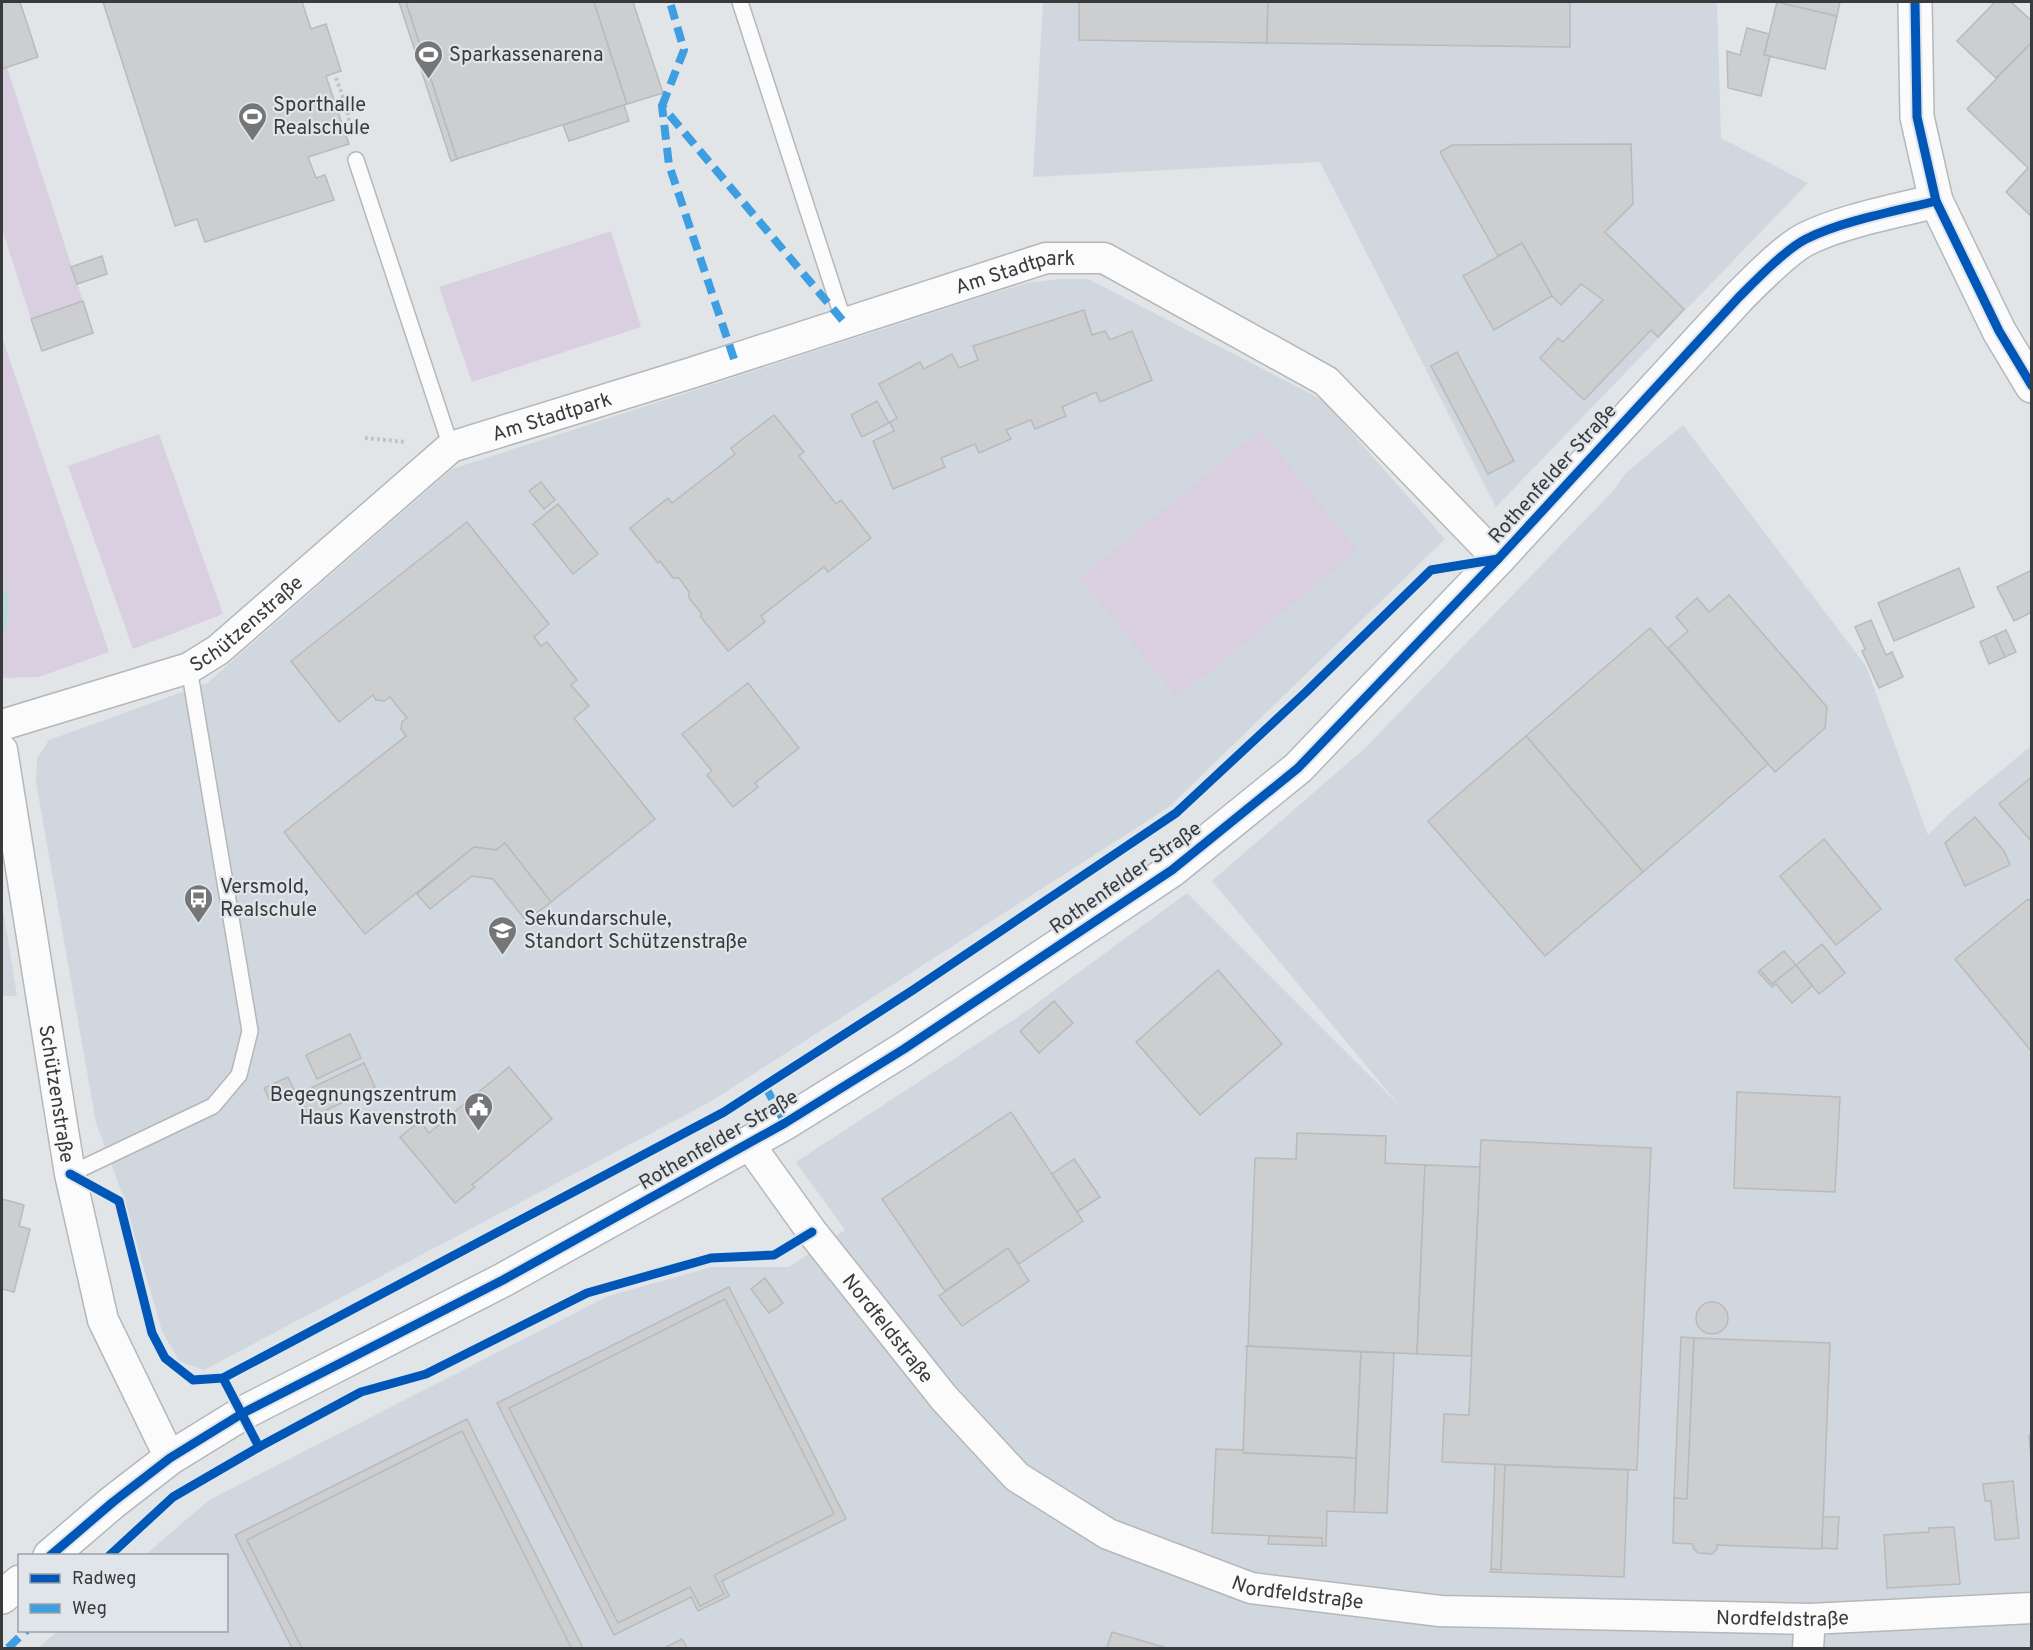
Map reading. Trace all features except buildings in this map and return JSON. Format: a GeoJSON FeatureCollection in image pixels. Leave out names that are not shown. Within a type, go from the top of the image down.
{"type":"FeatureCollection","features":[{"type":"Feature","properties":{"kind":"main road"},"geometry":{"type":"LineString","coordinates":[[1915,2],[1917,117],[1936,201],[1999,331],[2031,386]]}},
{"type":"Feature","properties":{"kind":"main road","name":"Rothenfelder Straße"},"geometry":{"type":"LineString","coordinates":[[52,1554],[113,1502],[170,1458],[243,1413],[503,1280],[749,1144],[904,1049],[1172,870],[1298,768],[1498,559],[1716,321],[1779,260],[1804,240],[1825,232],[1936,201]]}},
{"type":"Feature","properties":{"kind":"main road"},"geometry":{"type":"LineString","coordinates":[[2,1597],[18,1584]]}},
{"type":"Feature","properties":{"kind":"street","name":"Am Stadtpark"},"geometry":{"type":"LineString","coordinates":[[451,447],[691,373],[1046,258],[1104,258],[1326,381],[1498,559]]}},
{"type":"Feature","properties":{"kind":"street","name":"Schützenstraße"},"geometry":{"type":"LineString","coordinates":[[2,725],[189,668],[218,650],[451,447]]}},
{"type":"Feature","properties":{"kind":"street","name":"Schützenstraße"},"geometry":{"type":"LineString","coordinates":[[2,750],[70,1174],[103,1320],[170,1458]]}},
{"type":"Feature","properties":{"kind":"street","name":"Nordfeldstraße"},"geometry":{"type":"LineString","coordinates":[[749,1144],[812,1232],[944,1398],[1017,1477],[1108,1534],[1251,1588],[1440,1611],[1810,1618],[2031,1608]]}},
{"type":"Feature","properties":{"kind":"street"},"geometry":{"type":"LineString","coordinates":[[1808,1648],[1810,1618]]}},
{"type":"Feature","properties":{"kind":"lane"},"geometry":{"type":"LineString","coordinates":[[740,2],[844,322]]}},
{"type":"Feature","properties":{"kind":"lane"},"geometry":{"type":"LineString","coordinates":[[357,160],[451,447]]}},
{"type":"Feature","properties":{"kind":"lane"},"geometry":{"type":"LineString","coordinates":[[70,1174],[213,1106],[239,1075],[250,1031],[189,668]]}},
{"type":"Feature","properties":{"kind":"path"},"geometry":{"type":"LineString","coordinates":[[336,78],[346,105],[357,160]]}},
{"type":"Feature","properties":{"kind":"shaded area"},"geometry":{"type":"Polygon","coordinates":[[[1043,2],[1717,2],[1721,138],[1808,183],[1496,507],[1320,162],[1033,177],[1043,2]]]}},
{"type":"Feature","properties":{"kind":"shaded area"},"geometry":{"type":"Polygon","coordinates":[[[2,52],[83,301],[31,319],[2,229],[2,52]]]}},
{"type":"Feature","properties":{"kind":"shaded area"},"geometry":{"type":"Polygon","coordinates":[[[611,231],[641,327],[472,382],[439,287],[611,231]]]}},
{"type":"Feature","properties":{"kind":"shaded area","name":"Sekundarschule, Standort Schützenstraße"},"geometry":{"type":"Polygon","coordinates":[[[1059,279],[1088,279],[1323,400],[1445,539],[1169,807],[710,1102],[204,1370],[179,1361],[162,1331],[122,1193],[96,1123],[36,782],[37,758],[49,740],[207,683],[452,469],[997,292],[1028,283],[1059,279]]]}},
{"type":"Feature","properties":{"kind":"shaded area"},"geometry":{"type":"Polygon","coordinates":[[[2,337],[109,652],[39,677],[2,678],[2,337]]]}},
{"type":"Feature","properties":{"kind":"shaded area"},"geometry":{"type":"Polygon","coordinates":[[[1683,425],[1866,666],[1928,835],[1950,813],[2031,746],[2031,1648],[38,1648],[57,1632],[228,1632],[228,1554],[146,1554],[209,1500],[608,1296],[712,1267],[789,1267],[845,1230],[796,1162],[1018,1017],[1187,893],[1399,1105],[1212,881],[1366,747],[1614,490],[1626,473],[1683,425]]]}},
{"type":"Feature","properties":{"kind":"shaded area"},"geometry":{"type":"Polygon","coordinates":[[[1261,430],[1358,551],[1177,698],[1080,578],[1261,430]]]}},
{"type":"Feature","properties":{"kind":"shaded area"},"geometry":{"type":"Polygon","coordinates":[[[159,434],[223,614],[133,649],[68,466],[159,434]]]}},
{"type":"Feature","properties":{"kind":"shaded area"},"geometry":{"type":"Polygon","coordinates":[[[2,903],[17,996],[2,996],[2,903]]]}},
{"type":"Feature","properties":{"kind":"waterway"},"geometry":{"type":"LineString","coordinates":[[2,594],[2,626]]}},
{"type":"Feature","properties":{"kind":"marked path"},"geometry":{"type":"LineString","coordinates":[[662,106],[684,50],[670,2]]}},
{"type":"Feature","properties":{"kind":"marked path"},"geometry":{"type":"LineString","coordinates":[[734,359],[669,165],[662,106],[844,322]]}},
{"type":"Feature","properties":{"kind":"marked path"},"geometry":{"type":"LineString","coordinates":[[765,1086],[785,1123]]}},
{"type":"Feature","properties":{"kind":"marked path"},"geometry":{"type":"LineString","coordinates":[[8,1648],[25,1632]]}},
{"type":"Feature","properties":{"kind":"cycle path"},"geometry":{"type":"LineString","coordinates":[[1915,2],[1917,117],[1936,201],[1999,331],[2032,386]]}},
{"type":"Feature","properties":{"kind":"cycle path"},"geometry":{"type":"LineString","coordinates":[[52,1554],[113,1502],[170,1458],[243,1413],[503,1280],[785,1123],[904,1049],[1172,870],[1298,768],[1498,559],[1739,297],[1780,257],[1806,239],[1836,227],[1936,201]]}},
{"type":"Feature","properties":{"kind":"cycle path"},"geometry":{"type":"LineString","coordinates":[[70,1174],[119,1201],[152,1333],[165,1358],[193,1380],[223,1378],[724,1112],[913,990],[1176,813],[1306,692],[1431,570],[1498,559]]}},
{"type":"Feature","properties":{"kind":"cycle path"},"geometry":{"type":"LineString","coordinates":[[111,1554],[173,1497],[361,1392],[426,1374],[587,1293],[711,1258],[774,1255],[812,1232]]}},
{"type":"Feature","properties":{"kind":"cycle path"},"geometry":{"type":"LineString","coordinates":[[223,1378],[259,1447]]}},
{"type":"Feature","properties":{"kind":"place","name":"Sparkassenarena"},"geometry":{"type":"Point","coordinates":[428,80]}},
{"type":"Feature","properties":{"kind":"place","name":"Sporthalle Realschule"},"geometry":{"type":"Point","coordinates":[252,142]}},
{"type":"Feature","properties":{"kind":"place","name":"Versmold, Realschule"},"geometry":{"type":"Point","coordinates":[199,924]}},
{"type":"Feature","properties":{"kind":"place","name":"Sekundarschule, Standort Schützenstraße"},"geometry":{"type":"Point","coordinates":[503,956]}},
{"type":"Feature","properties":{"kind":"place","name":"Begegnungszentrum Haus Kavenstroth"},"geometry":{"type":"Point","coordinates":[478,1132]}}]}
